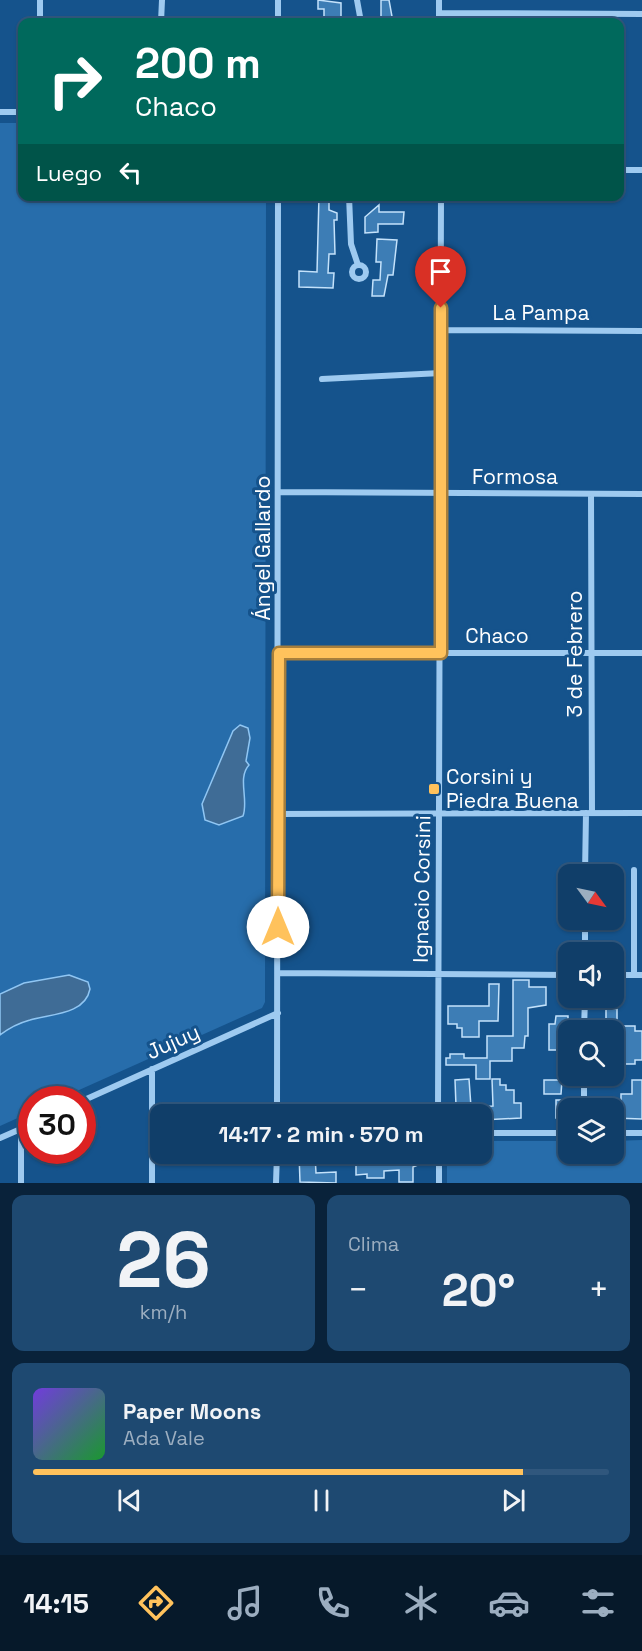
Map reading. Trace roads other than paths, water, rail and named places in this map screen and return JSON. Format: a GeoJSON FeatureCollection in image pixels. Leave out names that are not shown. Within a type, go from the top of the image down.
{"type":"FeatureCollection","features":[{"type":"Feature","properties":{"kind":"street"},"geometry":{"type":"LineString","coordinates":[[40,0],[40,18]]}},
{"type":"Feature","properties":{"kind":"street"},"geometry":{"type":"LineString","coordinates":[[162,0],[162,18]]}},
{"type":"Feature","properties":{"kind":"street"},"geometry":{"type":"LineString","coordinates":[[278,0],[278,18]]}},
{"type":"Feature","properties":{"kind":"street"},"geometry":{"type":"LineString","coordinates":[[357,0],[360,18]]}},
{"type":"Feature","properties":{"kind":"street"},"geometry":{"type":"LineString","coordinates":[[439,0],[439,18]]}},
{"type":"Feature","properties":{"kind":"street"},"geometry":{"type":"LineString","coordinates":[[439,13],[642,14]]}},
{"type":"Feature","properties":{"kind":"street"},"geometry":{"type":"LineString","coordinates":[[0,112],[18,112]]}},
{"type":"Feature","properties":{"kind":"street"},"geometry":{"type":"LineString","coordinates":[[624,170],[642,170]]}},
{"type":"Feature","properties":{"kind":"street","name":"Ángel Gallardo"},"geometry":{"type":"LineString","coordinates":[[277,1104],[278,201]]}},
{"type":"Feature","properties":{"kind":"street"},"geometry":{"type":"LineString","coordinates":[[349,201],[350,236],[358,265]]}},
{"type":"Feature","properties":{"kind":"street","name":"Ignacio Corsini"},"geometry":{"type":"LineString","coordinates":[[438,1104],[437,973],[442,493],[441,201]]}},
{"type":"Feature","properties":{"kind":"street","name":"La Pampa"},"geometry":{"type":"LineString","coordinates":[[441,330],[642,331]]}},
{"type":"Feature","properties":{"kind":"street"},"geometry":{"type":"LineString","coordinates":[[322,379],[441,373]]}},
{"type":"Feature","properties":{"kind":"street","name":"Formosa"},"geometry":{"type":"LineString","coordinates":[[279,492],[642,494]]}},
{"type":"Feature","properties":{"kind":"street","name":"3 de Febrero"},"geometry":{"type":"LineString","coordinates":[[586,864],[589,813],[591,494]]}},
{"type":"Feature","properties":{"kind":"street","name":"Chaco"},"geometry":{"type":"LineString","coordinates":[[279,653],[642,653]]}},
{"type":"Feature","properties":{"kind":"street"},"geometry":{"type":"LineString","coordinates":[[277,814],[642,813]]}},
{"type":"Feature","properties":{"kind":"street"},"geometry":{"type":"LineString","coordinates":[[634,870],[634,975]]}},
{"type":"Feature","properties":{"kind":"street"},"geometry":{"type":"LineString","coordinates":[[278,972],[558,975]]}},
{"type":"Feature","properties":{"kind":"street"},"geometry":{"type":"LineString","coordinates":[[624,975],[642,975]]}},
{"type":"Feature","properties":{"kind":"street","name":"Jujuy"},"geometry":{"type":"LineString","coordinates":[[96,1095],[278,1013]]}},
{"type":"Feature","properties":{"kind":"street"},"geometry":{"type":"LineString","coordinates":[[152,1070],[152,1183]]}},
{"type":"Feature","properties":{"kind":"street"},"geometry":{"type":"LineString","coordinates":[[0,1138],[18,1130]]}},
{"type":"Feature","properties":{"kind":"street"},"geometry":{"type":"LineString","coordinates":[[492,1133],[558,1133]]}},
{"type":"Feature","properties":{"kind":"street"},"geometry":{"type":"LineString","coordinates":[[624,1133],[642,1133]]}},
{"type":"Feature","properties":{"kind":"street"},"geometry":{"type":"LineString","coordinates":[[21,1164],[21,1183]]}},
{"type":"Feature","properties":{"kind":"street"},"geometry":{"type":"LineString","coordinates":[[276,1183],[277,1164]]}},
{"type":"Feature","properties":{"kind":"street"},"geometry":{"type":"LineString","coordinates":[[439,1164],[439,1183]]}},
{"type":"Feature","properties":{"kind":"place","name":"Corsini y Piedra Buena"},"geometry":{"type":"Point","coordinates":[434,789]}}]}
